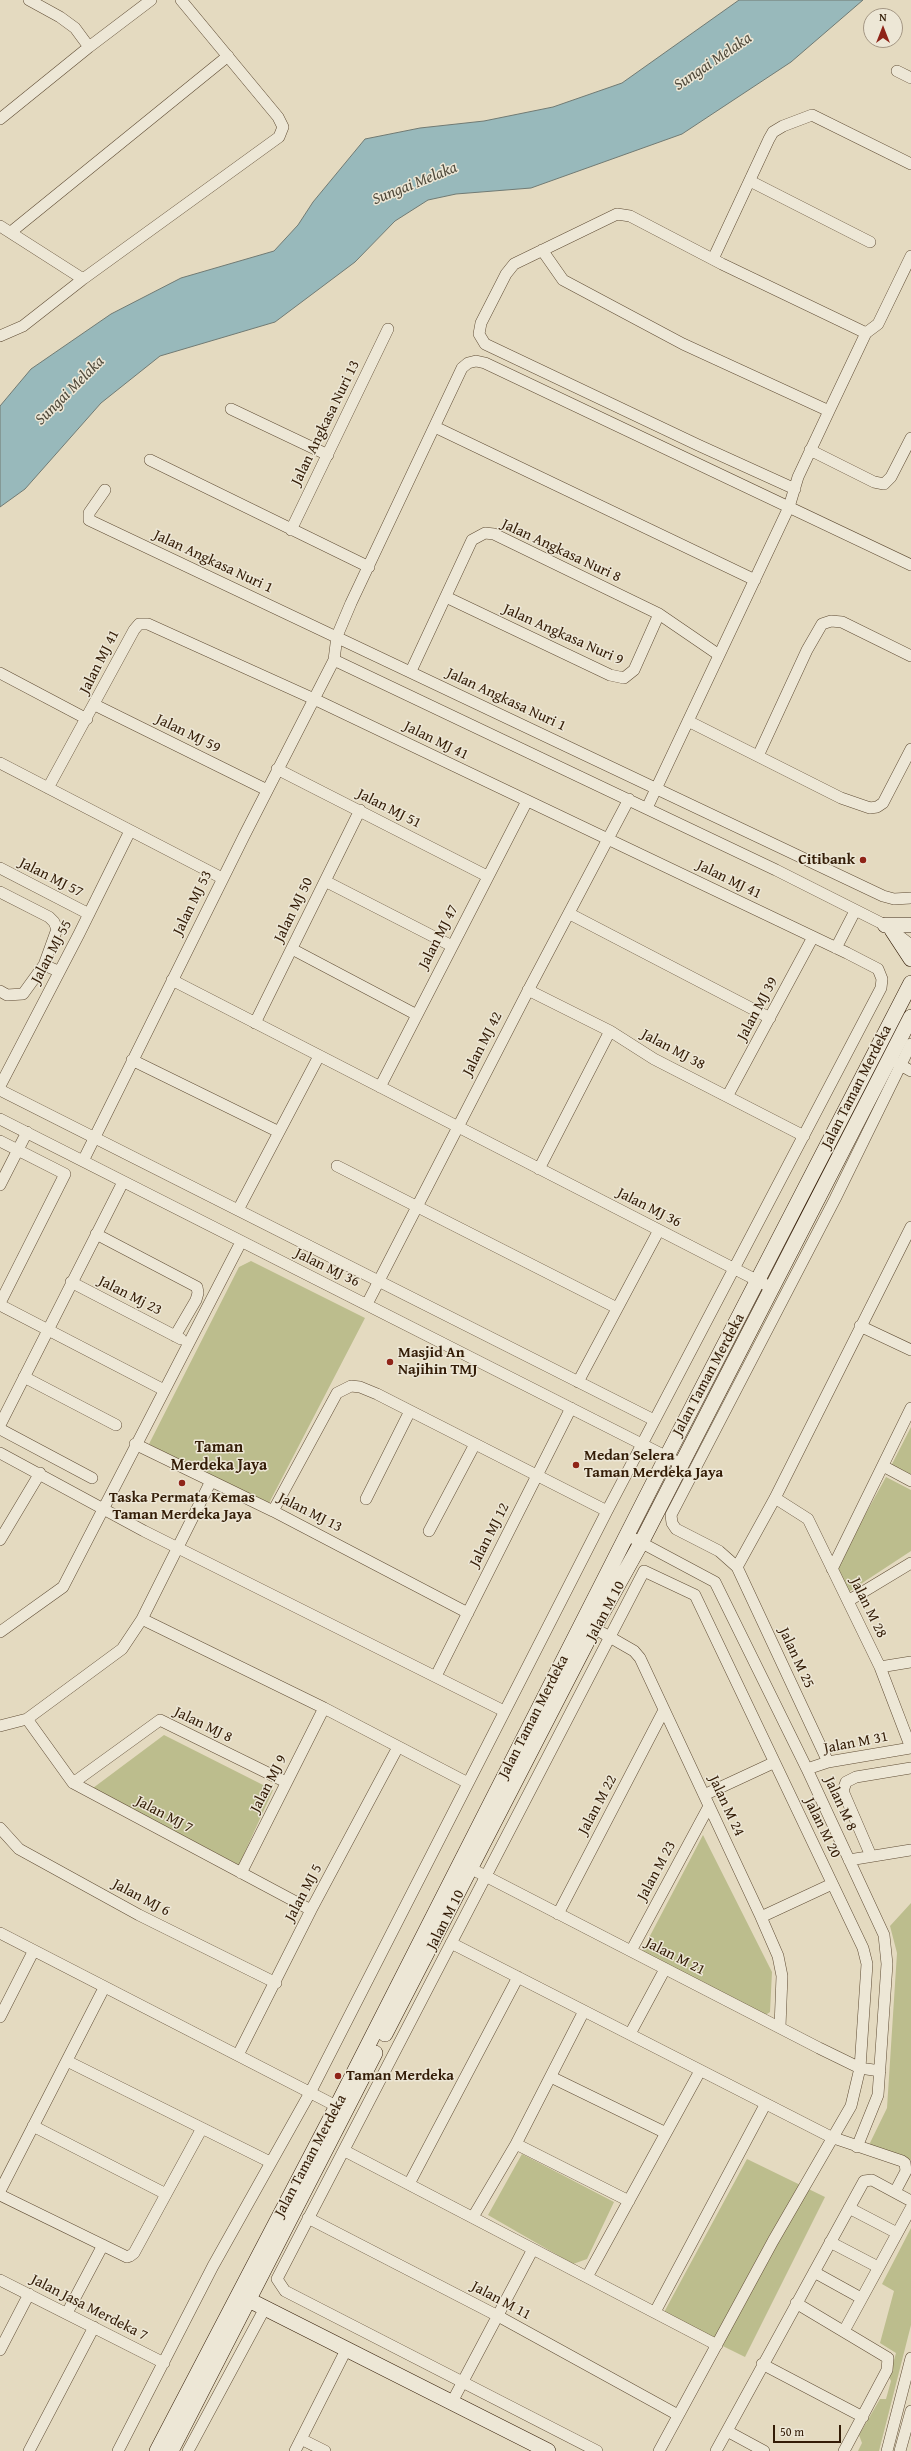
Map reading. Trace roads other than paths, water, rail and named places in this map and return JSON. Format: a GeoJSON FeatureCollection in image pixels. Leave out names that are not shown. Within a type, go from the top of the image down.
{"type":"FeatureCollection","features":[{"type":"Feature","properties":{"kind":"main road"},"geometry":{"type":"LineString","coordinates":[[911,924],[888,928],[911,959]]}},
{"type":"Feature","properties":{"kind":"main road","name":"Jalan Taman Merdeka"},"geometry":{"type":"LineString","coordinates":[[465,1866],[508,1800],[594,1628],[641,1543],[681,1464],[764,1284],[910,983]]}},
{"type":"Feature","properties":{"kind":"main road","name":"Jalan Taman Merdeka"},"geometry":{"type":"LineString","coordinates":[[157,2451],[341,2109],[465,1866],[667,1456],[764,1284],[895,1062],[911,1017]]}},
{"type":"Feature","properties":{"kind":"main road","name":"Jalan Taman Merdeka"},"geometry":{"type":"LineString","coordinates":[[171,2451],[250,2300],[341,2109]]}},
{"type":"Feature","properties":{"kind":"main road"},"geometry":{"type":"LineString","coordinates":[[250,2300],[347,2348],[544,2450]]}},
{"type":"Feature","properties":{"kind":"street"},"geometry":{"type":"LineString","coordinates":[[29,0],[60,17],[75,28],[89,47]]}},
{"type":"Feature","properties":{"kind":"street"},"geometry":{"type":"LineString","coordinates":[[0,119],[89,47],[151,0]]}},
{"type":"Feature","properties":{"kind":"street"},"geometry":{"type":"LineString","coordinates":[[0,336],[24,326],[83,279],[280,137],[283,127],[278,117],[181,0]]}},
{"type":"Feature","properties":{"kind":"street"},"geometry":{"type":"LineString","coordinates":[[11,232],[228,56]]}},
{"type":"Feature","properties":{"kind":"street"},"geometry":{"type":"LineString","coordinates":[[897,71],[911,78]]}},
{"type":"Feature","properties":{"kind":"street"},"geometry":{"type":"LineString","coordinates":[[713,260],[773,132],[783,126],[812,115],[911,164]]}},
{"type":"Feature","properties":{"kind":"street"},"geometry":{"type":"LineString","coordinates":[[750,181],[870,242]]}},
{"type":"Feature","properties":{"kind":"street"},"geometry":{"type":"LineString","coordinates":[[795,489],[485,344],[479,334],[479,328],[506,274],[514,264],[618,214],[630,216],[713,260],[866,333]]}},
{"type":"Feature","properties":{"kind":"street"},"geometry":{"type":"LineString","coordinates":[[0,226],[83,279]]}},
{"type":"Feature","properties":{"kind":"street"},"geometry":{"type":"LineString","coordinates":[[542,250],[563,280],[683,344],[829,411]]}},
{"type":"Feature","properties":{"kind":"street"},"geometry":{"type":"LineString","coordinates":[[647,808],[789,507],[810,450],[866,333],[878,324],[911,256]]}},
{"type":"Feature","properties":{"kind":"street","name":"Jalan Angkasa Nuri 13"},"geometry":{"type":"LineString","coordinates":[[291,530],[388,329]]}},
{"type":"Feature","properties":{"kind":"street"},"geometry":{"type":"LineString","coordinates":[[911,565],[485,363],[476,361],[468,363],[462,368],[337,636],[334,660],[629,799],[888,928],[911,945]]}},
{"type":"Feature","properties":{"kind":"street"},"geometry":{"type":"LineString","coordinates":[[231,409],[328,455]]}},
{"type":"Feature","properties":{"kind":"street"},"geometry":{"type":"LineString","coordinates":[[434,428],[755,580]]}},
{"type":"Feature","properties":{"kind":"street"},"geometry":{"type":"LineString","coordinates":[[810,450],[874,482],[884,484],[891,477],[911,438]]}},
{"type":"Feature","properties":{"kind":"street"},"geometry":{"type":"LineString","coordinates":[[150,460],[369,567]]}},
{"type":"Feature","properties":{"kind":"street","name":"Jalan Angkasa Nuri 1"},"geometry":{"type":"LineString","coordinates":[[106,490],[89,513],[89,520],[411,671],[883,896],[894,899],[911,898]]}},
{"type":"Feature","properties":{"kind":"street","name":"Jalan Angkasa Nuri 8"},"geometry":{"type":"LineString","coordinates":[[411,671],[472,540],[485,533],[494,534],[660,614],[720,655]]}},
{"type":"Feature","properties":{"kind":"street","name":"Jalan Angkasa Nuri 9"},"geometry":{"type":"LineString","coordinates":[[446,598],[610,675],[624,678],[634,670],[660,614]]}},
{"type":"Feature","properties":{"kind":"street"},"geometry":{"type":"LineString","coordinates":[[758,756],[807,650],[822,624],[831,621],[842,622],[911,656]]}},
{"type":"Feature","properties":{"kind":"street","name":"Jalan MJ 41"},"geometry":{"type":"LineString","coordinates":[[48,788],[95,705],[134,630],[142,623],[314,699],[814,937],[878,969],[882,979],[881,988],[804,1136]]}},
{"type":"Feature","properties":{"kind":"street","name":"Jalan MJ 53"},"geometry":{"type":"LineString","coordinates":[[83,1161],[222,878],[334,660]]}},
{"type":"Feature","properties":{"kind":"street"},"geometry":{"type":"LineString","coordinates":[[0,672],[87,719]]}},
{"type":"Feature","properties":{"kind":"street","name":"Jalan MJ 59"},"geometry":{"type":"LineString","coordinates":[[95,705],[267,790]]}},
{"type":"Feature","properties":{"kind":"street"},"geometry":{"type":"LineString","coordinates":[[688,721],[842,798],[870,808],[877,807],[884,802],[911,749]]}},
{"type":"Feature","properties":{"kind":"street"},"geometry":{"type":"LineString","coordinates":[[0,763],[222,878]]}},
{"type":"Feature","properties":{"kind":"street","name":"Jalan MJ 51"},"geometry":{"type":"LineString","coordinates":[[277,769],[487,876]]}},
{"type":"Feature","properties":{"kind":"street","name":"Jalan MJ 42"},"geometry":{"type":"LineString","coordinates":[[367,1304],[528,990],[570,914],[629,799]]}},
{"type":"Feature","properties":{"kind":"street","name":"Jalan MJ 47"},"geometry":{"type":"LineString","coordinates":[[380,1087],[526,801]]}},
{"type":"Feature","properties":{"kind":"street","name":"Jalan MJ 50"},"geometry":{"type":"LineString","coordinates":[[255,1023],[360,810]]}},
{"type":"Feature","properties":{"kind":"street","name":"Jalan MJ 55"},"geometry":{"type":"LineString","coordinates":[[0,1086],[130,831]]}},
{"type":"Feature","properties":{"kind":"street","name":"Jalan MJ 57"},"geometry":{"type":"LineString","coordinates":[[0,868],[89,914]]}},
{"type":"Feature","properties":{"kind":"street"},"geometry":{"type":"LineString","coordinates":[[325,882],[452,946]]}},
{"type":"Feature","properties":{"kind":"street"},"geometry":{"type":"LineString","coordinates":[[0,892],[49,917],[54,922],[56,929],[44,965],[23,994],[7,995],[0,992]]}},
{"type":"Feature","properties":{"kind":"street"},"geometry":{"type":"LineString","coordinates":[[836,948],[855,911]]}},
{"type":"Feature","properties":{"kind":"street"},"geometry":{"type":"LineString","coordinates":[[570,914],[770,1018]]}},
{"type":"Feature","properties":{"kind":"street","name":"Jalan MJ 39"},"geometry":{"type":"LineString","coordinates":[[728,1095],[814,937]]}},
{"type":"Feature","properties":{"kind":"street"},"geometry":{"type":"LineString","coordinates":[[292,949],[416,1015]]}},
{"type":"Feature","properties":{"kind":"street"},"geometry":{"type":"LineString","coordinates":[[44,965],[58,971]]}},
{"type":"Feature","properties":{"kind":"street","name":"Jalan MJ 36"},"geometry":{"type":"LineString","coordinates":[[172,980],[764,1284]]}},
{"type":"Feature","properties":{"kind":"street","name":"Jalan MJ 38"},"geometry":{"type":"LineString","coordinates":[[528,990],[610,1031],[654,1059],[728,1095],[804,1136]]}},
{"type":"Feature","properties":{"kind":"street"},"geometry":{"type":"LineString","coordinates":[[539,1169],[610,1031]]}},
{"type":"Feature","properties":{"kind":"street"},"geometry":{"type":"LineString","coordinates":[[911,1044],[895,1062],[834,1199],[671,1515],[672,1523],[676,1529],[719,1551],[737,1567],[775,1498],[911,1227]]}},
{"type":"Feature","properties":{"kind":"street"},"geometry":{"type":"LineString","coordinates":[[238,1210],[319,1056]]}},
{"type":"Feature","properties":{"kind":"street"},"geometry":{"type":"LineString","coordinates":[[132,1060],[279,1132]]}},
{"type":"Feature","properties":{"kind":"street"},"geometry":{"type":"LineString","coordinates":[[895,1062],[911,1071]]}},
{"type":"Feature","properties":{"kind":"street"},"geometry":{"type":"LineString","coordinates":[[0,1090],[654,1420]]}},
{"type":"Feature","properties":{"kind":"street","name":"Jalan MJ 36"},"geometry":{"type":"LineString","coordinates":[[0,1119],[681,1464]]}},
{"type":"Feature","properties":{"kind":"street"},"geometry":{"type":"LineString","coordinates":[[0,1185],[27,1132]]}},
{"type":"Feature","properties":{"kind":"street"},"geometry":{"type":"LineString","coordinates":[[118,2451],[270,2162],[311,2091],[607,1511],[733,1268],[804,1136]]}},
{"type":"Feature","properties":{"kind":"street"},"geometry":{"type":"LineString","coordinates":[[0,1141],[65,1174],[0,1304],[164,1390]]}},
{"type":"Feature","properties":{"kind":"street"},"geometry":{"type":"LineString","coordinates":[[337,1166],[617,1308]]}},
{"type":"Feature","properties":{"kind":"street"},"geometry":{"type":"LineString","coordinates":[[0,1424],[123,1182]]}},
{"type":"Feature","properties":{"kind":"street"},"geometry":{"type":"LineString","coordinates":[[578,1382],[659,1230]]}},
{"type":"Feature","properties":{"kind":"street"},"geometry":{"type":"LineString","coordinates":[[96,1234],[197,1287],[198,1293],[196,1300],[175,1336]]}},
{"type":"Feature","properties":{"kind":"street"},"geometry":{"type":"LineString","coordinates":[[0,1632],[63,1587],[135,1444],[241,1242]]}},
{"type":"Feature","properties":{"kind":"street","name":"Jalan Mj 23"},"geometry":{"type":"LineString","coordinates":[[71,1282],[188,1342]]}},
{"type":"Feature","properties":{"kind":"street"},"geometry":{"type":"LineString","coordinates":[[860,1326],[911,1350]]}},
{"type":"Feature","properties":{"kind":"street"},"geometry":{"type":"LineString","coordinates":[[24,1377],[116,1425]]}},
{"type":"Feature","properties":{"kind":"street"},"geometry":{"type":"LineString","coordinates":[[273,1511],[337,1393],[351,1386],[360,1387],[410,1411],[538,1474],[607,1511]]}},
{"type":"Feature","properties":{"kind":"street","name":"Jalan MJ 12"},"geometry":{"type":"LineString","coordinates":[[436,1676],[571,1408]]}},
{"type":"Feature","properties":{"kind":"street"},"geometry":{"type":"LineString","coordinates":[[832,1569],[911,1408]]}},
{"type":"Feature","properties":{"kind":"street"},"geometry":{"type":"LineString","coordinates":[[366,1499],[410,1411]]}},
{"type":"Feature","properties":{"kind":"street"},"geometry":{"type":"LineString","coordinates":[[0,1430],[92,1478]]}},
{"type":"Feature","properties":{"kind":"street","name":"Jalan MJ 13"},"geometry":{"type":"LineString","coordinates":[[135,1444],[273,1511],[468,1613]]}},
{"type":"Feature","properties":{"kind":"street"},"geometry":{"type":"LineString","coordinates":[[429,1531],[475,1444]]}},
{"type":"Feature","properties":{"kind":"street"},"geometry":{"type":"LineString","coordinates":[[0,1453],[176,1548],[504,1711]]}},
{"type":"Feature","properties":{"kind":"street"},"geometry":{"type":"LineString","coordinates":[[883,1466],[911,1481]]}},
{"type":"Feature","properties":{"kind":"street"},"geometry":{"type":"LineString","coordinates":[[0,1540],[40,1474]]}},
{"type":"Feature","properties":{"kind":"street"},"geometry":{"type":"LineString","coordinates":[[0,1726],[27,1719],[122,1649],[142,1619],[210,1481]]}},
{"type":"Feature","properties":{"kind":"street","name":"Jalan M 28"},"geometry":{"type":"LineString","coordinates":[[775,1498],[808,1519],[880,1667],[911,1748]]}},
{"type":"Feature","properties":{"kind":"street","name":"Jalan M 8"},"geometry":{"type":"LineString","coordinates":[[627,1535],[715,1582],[807,1769],[884,1935],[886,1948],[878,2095],[874,2109],[857,2147]]}},
{"type":"Feature","properties":{"kind":"street"},"geometry":{"type":"LineString","coordinates":[[848,1601],[911,1563]]}},
{"type":"Feature","properties":{"kind":"street","name":"Jalan M 25"},"geometry":{"type":"LineString","coordinates":[[737,1567],[828,1762]]}},
{"type":"Feature","properties":{"kind":"street","name":"Jalan M 10"},"geometry":{"type":"LineString","coordinates":[[462,2382],[285,2291],[278,2284],[278,2275],[345,2151],[451,1942],[644,1570]]}},
{"type":"Feature","properties":{"kind":"street","name":"Jalan M 20"},"geometry":{"type":"LineString","coordinates":[[644,1570],[695,1595],[773,1763],[865,1955],[860,2068],[851,2106],[831,2137],[660,2451]]}},
{"type":"Feature","properties":{"kind":"street"},"geometry":{"type":"LineString","coordinates":[[142,1619],[324,1708],[468,1783]]}},
{"type":"Feature","properties":{"kind":"street"},"geometry":{"type":"LineString","coordinates":[[594,1628],[609,1635]]}},
{"type":"Feature","properties":{"kind":"street","name":"Jalan M 24"},"geometry":{"type":"LineString","coordinates":[[609,1635],[634,1651],[664,1710],[761,1917],[778,1956],[782,1976],[780,2027]]}},
{"type":"Feature","properties":{"kind":"street"},"geometry":{"type":"LineString","coordinates":[[880,1667],[911,1662]]}},
{"type":"Feature","properties":{"kind":"street","name":"Jalan MJ 9"},"geometry":{"type":"LineString","coordinates":[[241,1873],[324,1708]]}},
{"type":"Feature","properties":{"kind":"street","name":"Jalan M 22"},"geometry":{"type":"LineString","coordinates":[[558,1914],[664,1710]]}},
{"type":"Feature","properties":{"kind":"street","name":"Jalan MJ 7"},"geometry":{"type":"LineString","coordinates":[[27,1719],[73,1783],[311,1910]]}},
{"type":"Feature","properties":{"kind":"street","name":"Jalan MJ 8"},"geometry":{"type":"LineString","coordinates":[[73,1783],[160,1720],[286,1782]]}},
{"type":"Feature","properties":{"kind":"street","name":"Jalan MJ 5"},"geometry":{"type":"LineString","coordinates":[[238,2055],[276,1983],[311,1910],[398,1747]]}},
{"type":"Feature","properties":{"kind":"street","name":"Jalan M 31"},"geometry":{"type":"LineString","coordinates":[[807,1769],[828,1762],[911,1748]]}},
{"type":"Feature","properties":{"kind":"street"},"geometry":{"type":"LineString","coordinates":[[704,1795],[773,1763]]}},
{"type":"Feature","properties":{"kind":"street"},"geometry":{"type":"LineString","coordinates":[[871,1856],[843,1791],[846,1782],[856,1777],[911,1768]]}},
{"type":"Feature","properties":{"kind":"street","name":"Jalan M 23"},"geometry":{"type":"LineString","coordinates":[[631,1951],[709,1806]]}},
{"type":"Feature","properties":{"kind":"street","name":"Jalan MJ 6"},"geometry":{"type":"LineString","coordinates":[[0,1828],[19,1849],[139,1915],[276,1983]]}},
{"type":"Feature","properties":{"kind":"street"},"geometry":{"type":"LineString","coordinates":[[849,1860],[911,1850]]}},
{"type":"Feature","properties":{"kind":"street","name":"Jalan M 21"},"geometry":{"type":"LineString","coordinates":[[465,1866],[860,2068],[880,2071]]}},
{"type":"Feature","properties":{"kind":"street"},"geometry":{"type":"LineString","coordinates":[[761,1917],[832,1884]]}},
{"type":"Feature","properties":{"kind":"street"},"geometry":{"type":"LineString","coordinates":[[0,1933],[33,1952],[311,2091],[341,2109]]}},
{"type":"Feature","properties":{"kind":"street"},"geometry":{"type":"LineString","coordinates":[[451,1942],[765,2105],[831,2137],[905,2163],[906,2171],[895,2192]]}},
{"type":"Feature","properties":{"kind":"street"},"geometry":{"type":"LineString","coordinates":[[0,2017],[33,1952]]}},
{"type":"Feature","properties":{"kind":"street"},"geometry":{"type":"LineString","coordinates":[[630,2034],[665,1969]]}},
{"type":"Feature","properties":{"kind":"street"},"geometry":{"type":"LineString","coordinates":[[409,2184],[518,1977]]}},
{"type":"Feature","properties":{"kind":"street"},"geometry":{"type":"LineString","coordinates":[[0,2191],[104,1988]]}},
{"type":"Feature","properties":{"kind":"street"},"geometry":{"type":"LineString","coordinates":[[473,2217],[516,2144],[584,2011]]}},
{"type":"Feature","properties":{"kind":"street"},"geometry":{"type":"LineString","coordinates":[[67,2061],[201,2130],[270,2162]]}},
{"type":"Feature","properties":{"kind":"street"},"geometry":{"type":"LineString","coordinates":[[587,2277],[700,2071]]}},
{"type":"Feature","properties":{"kind":"street"},"geometry":{"type":"LineString","coordinates":[[551,2077],[666,2133]]}},
{"type":"Feature","properties":{"kind":"street"},"geometry":{"type":"LineString","coordinates":[[655,2312],[765,2105]]}},
{"type":"Feature","properties":{"kind":"street"},"geometry":{"type":"LineString","coordinates":[[33,2126],[166,2194]]}},
{"type":"Feature","properties":{"kind":"street"},"geometry":{"type":"LineString","coordinates":[[0,2195],[127,2256],[134,2253],[201,2130]]}},
{"type":"Feature","properties":{"kind":"street"},"geometry":{"type":"LineString","coordinates":[[516,2144],[629,2201]]}},
{"type":"Feature","properties":{"kind":"street"},"geometry":{"type":"LineString","coordinates":[[345,2151],[717,2345]]}},
{"type":"Feature","properties":{"kind":"street"},"geometry":{"type":"LineString","coordinates":[[716,2451],[762,2364],[864,2181],[868,2180],[911,2201]]}},
{"type":"Feature","properties":{"kind":"street"},"geometry":{"type":"LineString","coordinates":[[849,2208],[896,2233]]}},
{"type":"Feature","properties":{"kind":"street"},"geometry":{"type":"LineString","coordinates":[[844,2331],[896,2233],[911,2208]]}},
{"type":"Feature","properties":{"kind":"street","name":"Jalan M 11"},"geometry":{"type":"LineString","coordinates":[[308,2218],[498,2316],[678,2416]]}},
{"type":"Feature","properties":{"kind":"street"},"geometry":{"type":"LineString","coordinates":[[830,2242],[878,2267]]}},
{"type":"Feature","properties":{"kind":"street"},"geometry":{"type":"LineString","coordinates":[[67,2314],[103,2245]]}},
{"type":"Feature","properties":{"kind":"street"},"geometry":{"type":"LineString","coordinates":[[452,2402],[533,2249]]}},
{"type":"Feature","properties":{"kind":"street"},"geometry":{"type":"LineString","coordinates":[[814,2272],[861,2298]]}},
{"type":"Feature","properties":{"kind":"street","name":"Jalan Jasa Merdeka 7"},"geometry":{"type":"LineString","coordinates":[[0,2280],[164,2363]]}},
{"type":"Feature","properties":{"kind":"street"},"geometry":{"type":"LineString","coordinates":[[0,2350],[29,2294]]}},
{"type":"Feature","properties":{"kind":"street"},"geometry":{"type":"LineString","coordinates":[[796,2303],[888,2358],[887,2370],[844,2451]]}},
{"type":"Feature","properties":{"kind":"street"},"geometry":{"type":"LineString","coordinates":[[188,2451],[265,2308]]}},
{"type":"Feature","properties":{"kind":"street"},"geometry":{"type":"LineString","coordinates":[[30,2451],[94,2327]]}},
{"type":"Feature","properties":{"kind":"street"},"geometry":{"type":"LineString","coordinates":[[295,2451],[347,2348]]}},
{"type":"Feature","properties":{"kind":"street"},"geometry":{"type":"LineString","coordinates":[[887,2451],[911,2358]]}},
{"type":"Feature","properties":{"kind":"street"},"geometry":{"type":"LineString","coordinates":[[762,2364],[863,2417]]}},
{"type":"Feature","properties":{"kind":"street"},"geometry":{"type":"LineString","coordinates":[[462,2382],[597,2451]]}},
{"type":"Feature","properties":{"kind":"street"},"geometry":{"type":"LineString","coordinates":[[900,2451],[911,2411]]}},
{"type":"Feature","properties":{"kind":"street"},"geometry":{"type":"LineString","coordinates":[[727,2430],[764,2451]]}},
{"type":"Feature","properties":{"kind":"street"},"geometry":{"type":"LineString","coordinates":[[301,2438],[325,2451]]}},
{"type":"Feature","properties":{"kind":"water","name":"Sungai Melaka"},"geometry":{"type":"Polygon","coordinates":[[[739,0],[863,0],[791,62],[682,134],[531,188],[456,194],[428,200],[395,221],[355,262],[275,322],[160,356],[101,403],[25,489],[0,507],[0,406],[31,369],[111,314],[181,278],[274,251],[298,225],[313,202],[365,139],[420,128],[484,121],[553,107],[622,83],[739,0]]]}},
{"type":"Feature","properties":{"kind":"place","name":"Citibank"},"geometry":{"type":"Point","coordinates":[863,860]}},
{"type":"Feature","properties":{"kind":"place","name":"Masjid An Najihin TMJ"},"geometry":{"type":"Point","coordinates":[390,1362]}},
{"type":"Feature","properties":{"kind":"place","name":"Medan Selera Taman Merdeka Jaya"},"geometry":{"type":"Point","coordinates":[576,1465]}},
{"type":"Feature","properties":{"kind":"place","name":"Taska Permata Kemas Taman Merdeka Jaya"},"geometry":{"type":"Point","coordinates":[182,1483]}},
{"type":"Feature","properties":{"kind":"place","name":"Taman Merdeka"},"geometry":{"type":"Point","coordinates":[338,2076]}},
{"type":"Feature","properties":{"kind":"district","name":"Taman Merdeka Jaya"},"geometry":{"type":"Point","coordinates":[219,1457]}}]}
